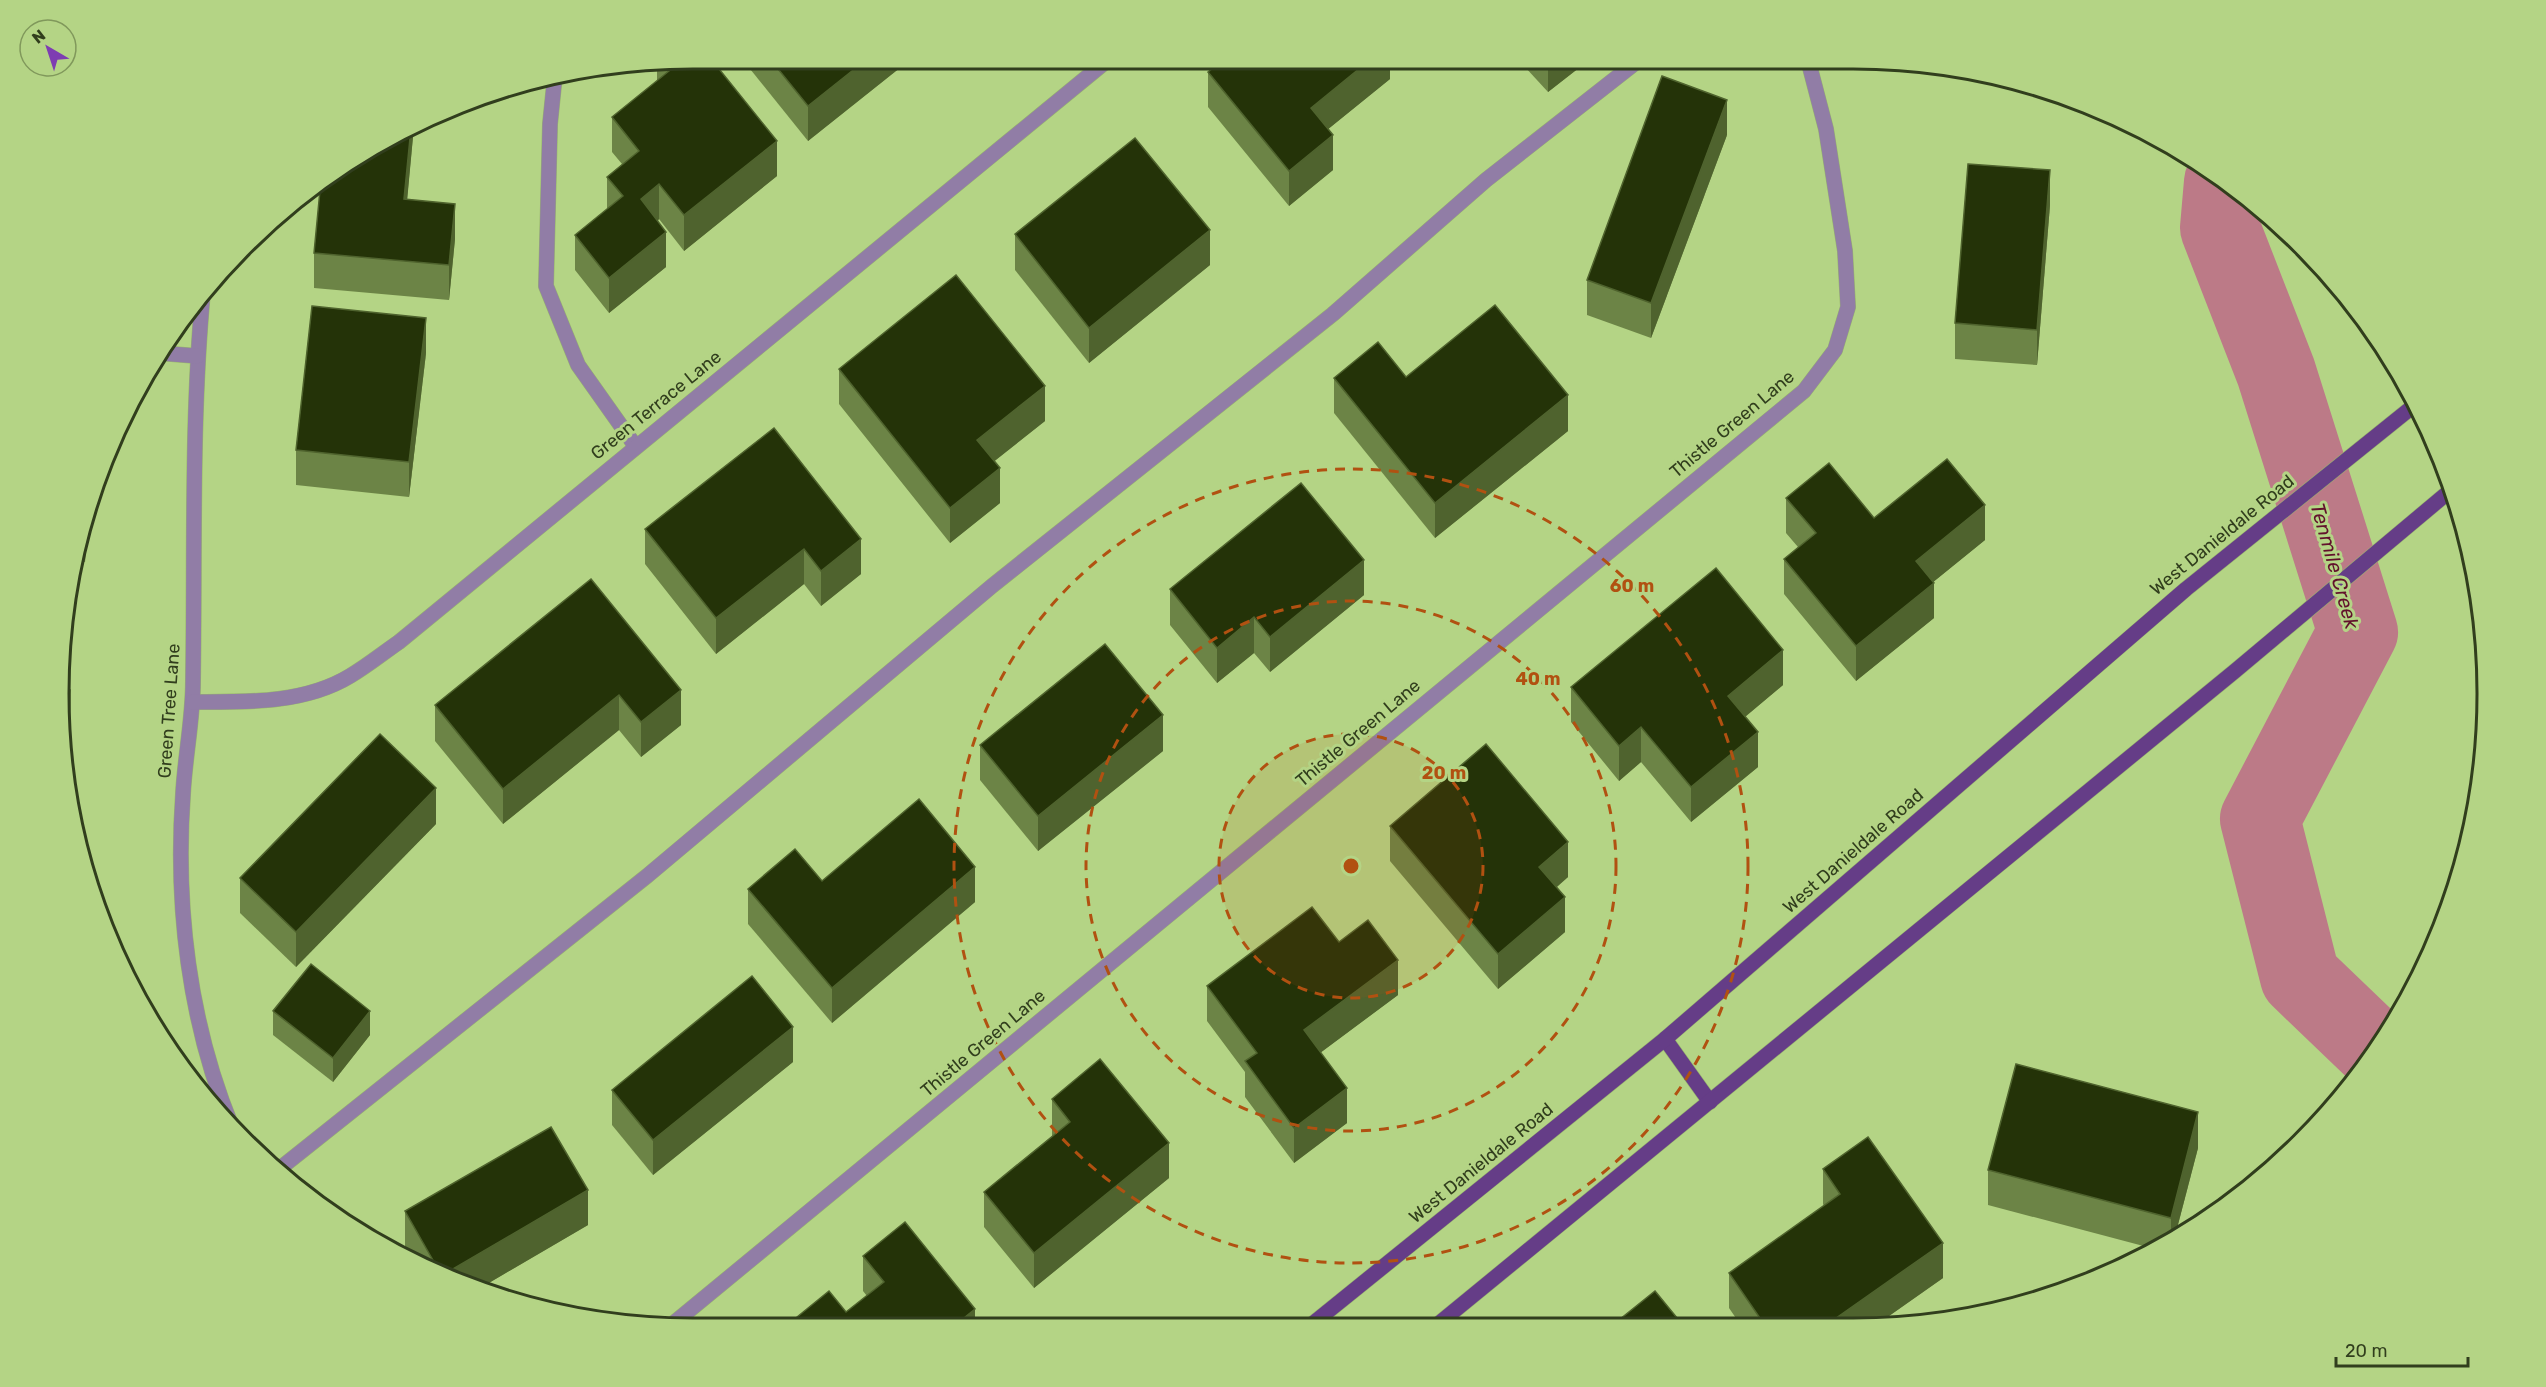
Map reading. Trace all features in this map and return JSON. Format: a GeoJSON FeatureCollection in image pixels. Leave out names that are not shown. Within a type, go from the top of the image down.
{"type":"FeatureCollection","features":[{"type":"Feature","properties":{"kind":"main road","name":"West Danieldale Road"},"geometry":{"type":"LineString","coordinates":[[1320,1318],[1665,1040],[2186,589],[2409,410]]}},
{"type":"Feature","properties":{"kind":"main road"},"geometry":{"type":"LineString","coordinates":[[1446,1318],[2235,671],[2445,496]]}},
{"type":"Feature","properties":{"kind":"main road"},"geometry":{"type":"LineString","coordinates":[[1665,1040],[1710,1102]]}},
{"type":"Feature","properties":{"kind":"street","name":"Green Terrace Lane"},"geometry":{"type":"LineString","coordinates":[[193,702],[252,702],[299,696],[348,677],[399,642],[1096,69]]}},
{"type":"Feature","properties":{"kind":"street"},"geometry":{"type":"LineString","coordinates":[[284,1165],[647,876],[992,586],[1333,314],[1486,180],[1628,69]]}},
{"type":"Feature","properties":{"kind":"street","name":"Thistle Green Lane"},"geometry":{"type":"LineString","coordinates":[[680,1318],[1804,391],[1835,350],[1848,307],[1842,229],[1826,129],[1810,69]]}},
{"type":"Feature","properties":{"kind":"street"},"geometry":{"type":"LineString","coordinates":[[554,85],[550,124],[546,286],[578,364],[636,447]]}},
{"type":"Feature","properties":{"kind":"street","name":"Green Tree Lane"},"geometry":{"type":"LineString","coordinates":[[201,309],[197,356],[193,702],[183,794],[181,891],[193,997],[222,1103]]}},
{"type":"Feature","properties":{"kind":"street"},"geometry":{"type":"LineString","coordinates":[[170,354],[197,356]]}},
{"type":"Feature","properties":{"kind":"building"},"geometry":{"type":"Polygon","coordinates":[[[719,69],[777,141],[684,215],[659,184],[641,199],[666,232],[609,278],[575,235],[623,196],[607,177],[639,151],[612,117],[669,71],[719,69]]]}},
{"type":"Feature","properties":{"kind":"building"},"geometry":{"type":"Polygon","coordinates":[[[778,69],[854,69],[808,106],[778,69]]]}},
{"type":"Feature","properties":{"kind":"building"},"geometry":{"type":"Polygon","coordinates":[[[1212,69],[1359,69],[1311,108],[1333,135],[1289,171],[1208,72],[1212,69]]]}},
{"type":"Feature","properties":{"kind":"building"},"geometry":{"type":"Polygon","coordinates":[[[1662,76],[1727,100],[1651,303],[1587,280],[1662,76]]]}},
{"type":"Feature","properties":{"kind":"building"},"geometry":{"type":"Polygon","coordinates":[[[410,137],[404,199],[455,204],[449,265],[314,253],[320,193],[347,174],[410,137]]]}},
{"type":"Feature","properties":{"kind":"building"},"geometry":{"type":"Polygon","coordinates":[[[1135,138],[1210,230],[1089,328],[1015,234],[1135,138]]]}},
{"type":"Feature","properties":{"kind":"building"},"geometry":{"type":"Polygon","coordinates":[[[1968,164],[2050,170],[2037,330],[1955,323],[1968,164]]]}},
{"type":"Feature","properties":{"kind":"building"},"geometry":{"type":"Polygon","coordinates":[[[956,275],[1045,386],[977,440],[1000,468],[950,508],[839,369],[956,275]]]}},
{"type":"Feature","properties":{"kind":"building"},"geometry":{"type":"Polygon","coordinates":[[[1495,305],[1568,395],[1435,503],[1334,378],[1378,342],[1406,377],[1495,305]]]}},
{"type":"Feature","properties":{"kind":"building"},"geometry":{"type":"Polygon","coordinates":[[[312,306],[426,318],[409,462],[296,450],[312,306]]]}},
{"type":"Feature","properties":{"kind":"building"},"geometry":{"type":"Polygon","coordinates":[[[774,428],[861,539],[821,571],[804,549],[716,618],[645,529],[774,428]]]}},
{"type":"Feature","properties":{"kind":"building"},"geometry":{"type":"Polygon","coordinates":[[[1947,459],[1985,505],[1916,561],[1934,583],[1856,646],[1784,559],[1816,533],[1786,498],[1829,463],[1874,518],[1947,459]]]}},
{"type":"Feature","properties":{"kind":"building"},"geometry":{"type":"Polygon","coordinates":[[[1301,483],[1364,560],[1270,637],[1254,617],[1217,648],[1170,589],[1301,483]]]}},
{"type":"Feature","properties":{"kind":"building"},"geometry":{"type":"Polygon","coordinates":[[[1716,568],[1783,650],[1728,696],[1758,732],[1691,787],[1641,727],[1619,746],[1571,687],[1716,568]]]}},
{"type":"Feature","properties":{"kind":"building"},"geometry":{"type":"Polygon","coordinates":[[[591,579],[681,690],[641,722],[619,695],[503,789],[435,705],[591,579]]]}},
{"type":"Feature","properties":{"kind":"building"},"geometry":{"type":"Polygon","coordinates":[[[1105,644],[1163,715],[1038,816],[980,745],[1105,644]]]}},
{"type":"Feature","properties":{"kind":"building"},"geometry":{"type":"Polygon","coordinates":[[[380,734],[436,788],[296,932],[240,878],[380,734]]]}},
{"type":"Feature","properties":{"kind":"building"},"geometry":{"type":"Polygon","coordinates":[[[1486,744],[1568,842],[1539,867],[1565,897],[1498,954],[1390,826],[1486,744]]]}},
{"type":"Feature","properties":{"kind":"building"},"geometry":{"type":"Polygon","coordinates":[[[919,799],[975,867],[832,988],[748,889],[795,849],[822,881],[919,799]]]}},
{"type":"Feature","properties":{"kind":"building"},"geometry":{"type":"Polygon","coordinates":[[[1312,907],[1339,942],[1368,920],[1398,960],[1304,1030],[1347,1088],[1294,1128],[1245,1061],[1257,1053],[1207,986],[1312,907]]]}},
{"type":"Feature","properties":{"kind":"building"},"geometry":{"type":"Polygon","coordinates":[[[311,964],[370,1011],[333,1058],[273,1011],[311,964]]]}},
{"type":"Feature","properties":{"kind":"building"},"geometry":{"type":"Polygon","coordinates":[[[752,976],[793,1027],[653,1140],[612,1090],[752,976]]]}},
{"type":"Feature","properties":{"kind":"building"},"geometry":{"type":"Polygon","coordinates":[[[1100,1059],[1169,1143],[1034,1253],[984,1192],[1070,1122],[1052,1099],[1100,1059]]]}},
{"type":"Feature","properties":{"kind":"building"},"geometry":{"type":"Polygon","coordinates":[[[2016,1064],[2198,1112],[2171,1218],[1988,1170],[2016,1064]]]}},
{"type":"Feature","properties":{"kind":"building"},"geometry":{"type":"Polygon","coordinates":[[[551,1127],[588,1190],[453,1269],[433,1261],[405,1211],[551,1127]]]}},
{"type":"Feature","properties":{"kind":"building"},"geometry":{"type":"Polygon","coordinates":[[[1868,1137],[1943,1243],[1836,1318],[1760,1318],[1729,1273],[1840,1194],[1823,1169],[1868,1137]]]}},
{"type":"Feature","properties":{"kind":"building"},"geometry":{"type":"Polygon","coordinates":[[[905,1222],[975,1309],[964,1318],[796,1318],[829,1291],[846,1312],[884,1282],[863,1256],[905,1222]]]}},
{"type":"Feature","properties":{"kind":"building"},"geometry":{"type":"Polygon","coordinates":[[[1655,1291],[1677,1318],[1621,1318],[1655,1291]]]}},
{"type":"Feature","properties":{"kind":"waterway","name":"Tenmile Creek"},"geometry":{"type":"LineString","coordinates":[[2223,191],[2220,228],[2276,372],[2358,632],[2260,819],[2300,977],[2369,1044]]}}]}
